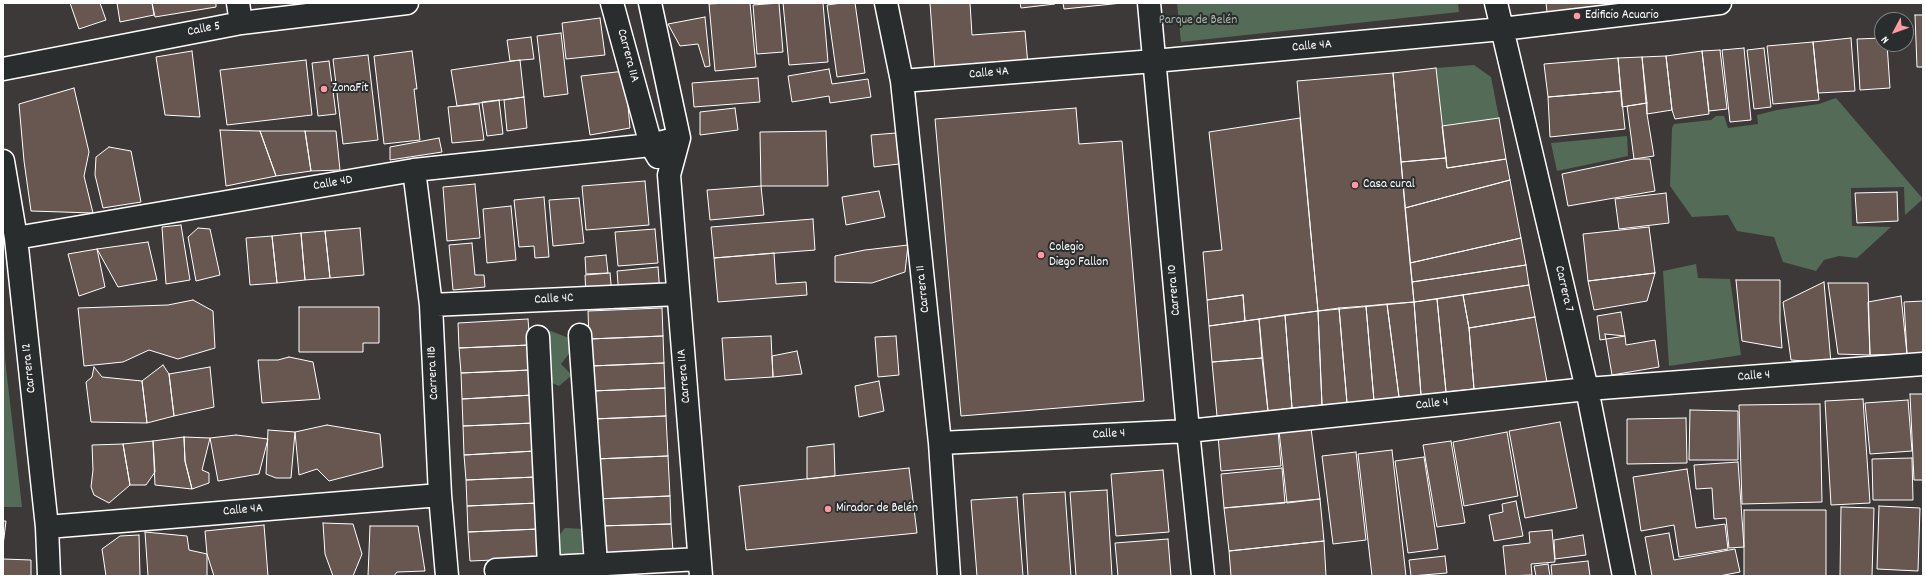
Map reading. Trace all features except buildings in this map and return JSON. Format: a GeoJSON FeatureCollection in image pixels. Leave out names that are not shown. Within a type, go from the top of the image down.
{"type":"FeatureCollection","features":[{"type":"Feature","properties":{"kind":"street","name":"Calle 5"},"geometry":{"type":"LineString","coordinates":[[3,69],[240,13],[407,3]]}},
{"type":"Feature","properties":{"kind":"street","name":"Carrera 11A"},"geometry":{"type":"LineString","coordinates":[[612,3],[651,145],[669,175]]}},
{"type":"Feature","properties":{"kind":"street","name":"Carrera 11A"},"geometry":{"type":"LineString","coordinates":[[650,3],[679,138],[669,175],[700,568]]}},
{"type":"Feature","properties":{"kind":"street","name":"Carrera 11"},"geometry":{"type":"LineString","coordinates":[[886,3],[902,81],[940,443],[949,576]]}},
{"type":"Feature","properties":{"kind":"street","name":"Carrera 10"},"geometry":{"type":"LineString","coordinates":[[1149,3],[1188,431],[1203,576]]}},
{"type":"Feature","properties":{"kind":"street","name":"Carrera 7"},"geometry":{"type":"LineString","coordinates":[[1496,3],[1586,389],[1624,576]]}},
{"type":"Feature","properties":{"kind":"street","name":"Calle 4A"},"geometry":{"type":"LineString","coordinates":[[902,81],[1154,61],[1502,29],[1720,3]]}},
{"type":"Feature","properties":{"kind":"street","name":"Calle 4D"},"geometry":{"type":"LineString","coordinates":[[16,238],[414,170],[651,145],[679,138]]}},
{"type":"Feature","properties":{"kind":"street","name":"Carrera 12"},"geometry":{"type":"LineString","coordinates":[[3,161],[16,238],[47,527],[49,576]]}},
{"type":"Feature","properties":{"kind":"street","name":"Carrera 11B"},"geometry":{"type":"LineString","coordinates":[[414,170],[431,305],[440,495],[447,576]]}},
{"type":"Feature","properties":{"kind":"street","name":"Calle 4C"},"geometry":{"type":"LineString","coordinates":[[431,305],[678,294]]}},
{"type":"Feature","properties":{"kind":"street"},"geometry":{"type":"LineString","coordinates":[[580,335],[596,564]]}},
{"type":"Feature","properties":{"kind":"street"},"geometry":{"type":"LineString","coordinates":[[538,337],[549,566]]}},
{"type":"Feature","properties":{"kind":"street","name":"Calle 4"},"geometry":{"type":"LineString","coordinates":[[940,443],[1188,431],[1586,389],[1923,364]]}},
{"type":"Feature","properties":{"kind":"street","name":"Calle 4A"},"geometry":{"type":"LineString","coordinates":[[47,527],[440,495]]}},
{"type":"Feature","properties":{"kind":"street"},"geometry":{"type":"LineString","coordinates":[[496,570],[596,564],[700,568]]}},
{"type":"Feature","properties":{"kind":"green space","name":"Parque de Belén"},"geometry":{"type":"Polygon","coordinates":[[[1177,3],[1458,3],[1459,12],[1181,42],[1177,3]]]}},
{"type":"Feature","properties":{"kind":"green space"},"geometry":{"type":"Polygon","coordinates":[[[1474,65],[1491,77],[1499,118],[1442,126],[1436,68],[1474,65]]]}},
{"type":"Feature","properties":{"kind":"green space"},"geometry":{"type":"Polygon","coordinates":[[[1836,98],[1923,199],[1905,215],[1904,187],[1851,188],[1852,226],[1891,227],[1857,258],[1839,256],[1824,260],[1816,271],[1783,262],[1774,237],[1737,231],[1728,215],[1692,217],[1670,186],[1672,128],[1674,124],[1711,120],[1716,116],[1724,116],[1728,128],[1758,124],[1757,115],[1777,110],[1819,104],[1836,98]]]}},
{"type":"Feature","properties":{"kind":"green space"},"geometry":{"type":"Polygon","coordinates":[[[1627,136],[1628,156],[1557,171],[1551,143],[1627,136]]]}},
{"type":"Feature","properties":{"kind":"green space"},"geometry":{"type":"Polygon","coordinates":[[[1696,264],[1698,278],[1730,279],[1741,355],[1669,366],[1663,271],[1696,264]]]}},
{"type":"Feature","properties":{"kind":"green space"},"geometry":{"type":"Polygon","coordinates":[[[3,287],[5,359],[22,507],[3,507],[3,287]]]}},
{"type":"Feature","properties":{"kind":"green space"},"geometry":{"type":"Polygon","coordinates":[[[548,330],[569,338],[572,350],[561,364],[572,375],[559,386],[540,378],[548,330]]]}},
{"type":"Feature","properties":{"kind":"green space"},"geometry":{"type":"Polygon","coordinates":[[[565,528],[584,529],[586,556],[557,557],[550,546],[565,528]]]}},
{"type":"Feature","properties":{"kind":"place","name":"Edificio Acuario"},"geometry":{"type":"Point","coordinates":[1577,16]}},
{"type":"Feature","properties":{"kind":"place","name":"ZonaFit"},"geometry":{"type":"Point","coordinates":[324,89]}},
{"type":"Feature","properties":{"kind":"place","name":"Casa cural"},"geometry":{"type":"Point","coordinates":[1355,185]}},
{"type":"Feature","properties":{"kind":"place","name":"Colegio Diego Fallon"},"geometry":{"type":"Point","coordinates":[1041,255]}},
{"type":"Feature","properties":{"kind":"place","name":"Mirador de Belén"},"geometry":{"type":"Point","coordinates":[828,509]}}]}
